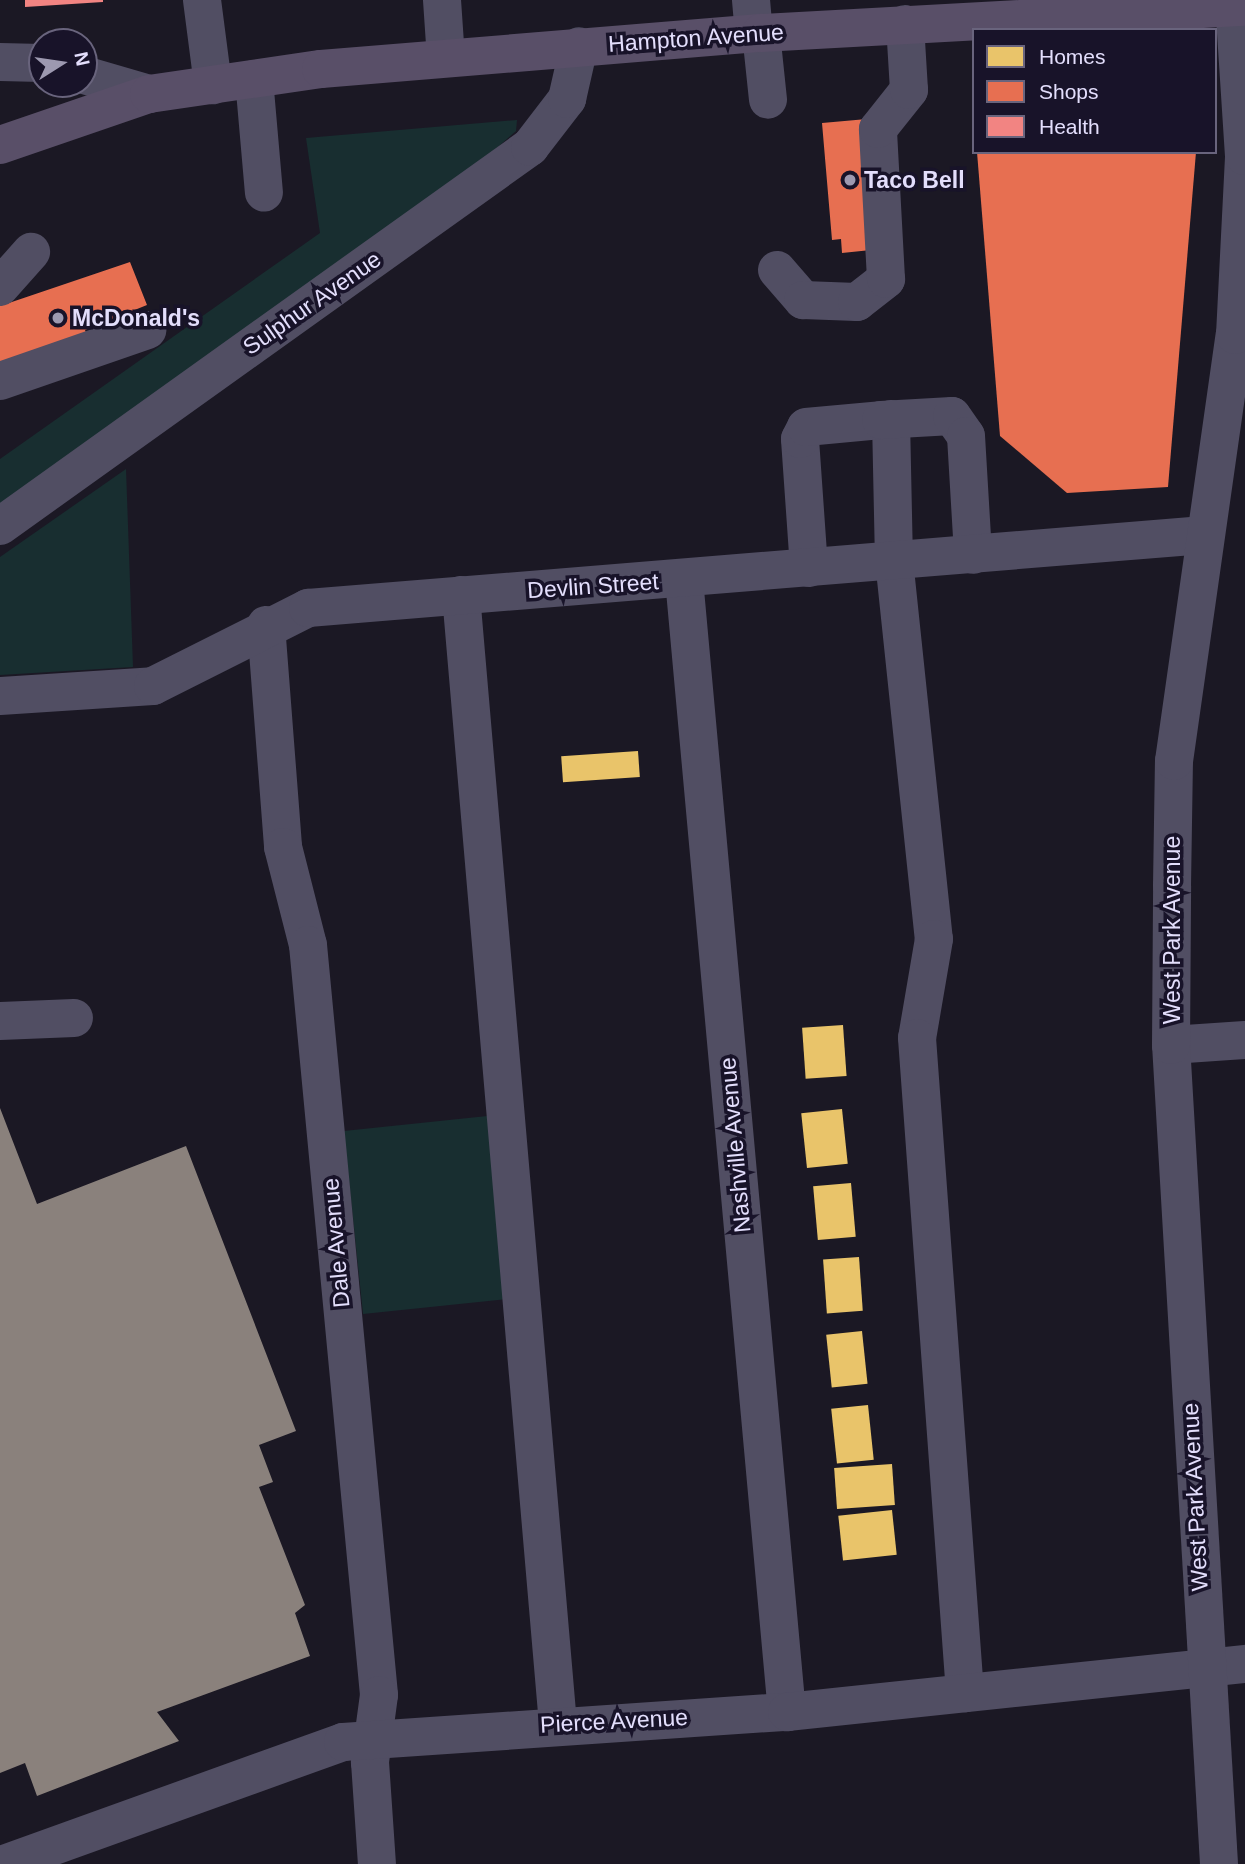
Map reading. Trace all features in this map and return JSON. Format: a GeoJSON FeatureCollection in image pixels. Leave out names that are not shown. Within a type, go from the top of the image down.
{"type":"FeatureCollection","features":[{"type":"Feature","properties":{"kind":"main road","name":"Hampton Avenue"},"geometry":{"type":"LineString","coordinates":[[0,145],[149,94],[254,79],[579,46],[755,22],[905,24],[990,10],[1238,5]]}},
{"type":"Feature","properties":{"kind":"street"},"geometry":{"type":"LineString","coordinates":[[202,0],[213,85]]}},
{"type":"Feature","properties":{"kind":"street"},"geometry":{"type":"LineString","coordinates":[[442,0],[446,58]]}},
{"type":"Feature","properties":{"kind":"street","name":"West Park Avenue"},"geometry":{"type":"LineString","coordinates":[[1219,1864],[1204,1668],[1171,1045],[1174,761],[1204,535],[1235,335],[1243,242],[1244,156],[1238,5]]}},
{"type":"Feature","properties":{"kind":"street"},"geometry":{"type":"LineString","coordinates":[[755,22],[768,100]]}},
{"type":"Feature","properties":{"kind":"street"},"geometry":{"type":"LineString","coordinates":[[777,270],[803,300],[858,302],[886,279],[889,240],[878,129],[909,90],[905,24]]}},
{"type":"Feature","properties":{"kind":"street","name":"Sulphur Avenue"},"geometry":{"type":"LineString","coordinates":[[0,526],[530,147],[567,99],[579,46]]}},
{"type":"Feature","properties":{"kind":"street"},"geometry":{"type":"LineString","coordinates":[[0,62],[28,63]]}},
{"type":"Feature","properties":{"kind":"street","name":"Hampton Avenue"},"geometry":{"type":"LineString","coordinates":[[98,79],[149,94]]}},
{"type":"Feature","properties":{"kind":"street"},"geometry":{"type":"LineString","coordinates":[[254,79],[264,193]]}},
{"type":"Feature","properties":{"kind":"street"},"geometry":{"type":"LineString","coordinates":[[0,287],[31,252]]}},
{"type":"Feature","properties":{"kind":"street"},"geometry":{"type":"LineString","coordinates":[[0,381],[147,330]]}},
{"type":"Feature","properties":{"kind":"street"},"geometry":{"type":"LineString","coordinates":[[809,568],[800,439],[806,427],[891,419],[952,416],[966,436],[973,555]]}},
{"type":"Feature","properties":{"kind":"street"},"geometry":{"type":"LineString","coordinates":[[891,419],[894,560],[934,939],[917,1038],[965,1693]]}},
{"type":"Feature","properties":{"kind":"street","name":"Devlin Street"},"geometry":{"type":"LineString","coordinates":[[0,696],[153,686],[266,625],[309,608],[1204,535]]}},
{"type":"Feature","properties":{"kind":"street","name":"Nashville Avenue"},"geometry":{"type":"LineString","coordinates":[[684,579],[787,1712]]}},
{"type":"Feature","properties":{"kind":"street"},"geometry":{"type":"LineString","coordinates":[[461,595],[558,1724]]}},
{"type":"Feature","properties":{"kind":"street","name":"Dale Avenue"},"geometry":{"type":"LineString","coordinates":[[266,625],[283,846],[308,945],[379,1695],[372,1738],[377,1864]]}},
{"type":"Feature","properties":{"kind":"street"},"geometry":{"type":"LineString","coordinates":[[0,1021],[74,1018]]}},
{"type":"Feature","properties":{"kind":"street"},"geometry":{"type":"LineString","coordinates":[[1171,1045],[1245,1040]]}},
{"type":"Feature","properties":{"kind":"street","name":"Pierce Avenue"},"geometry":{"type":"LineString","coordinates":[[4,1864],[317,1747],[372,1738],[558,1724],[787,1712],[1245,1664]]}},
{"type":"Feature","properties":{"kind":"green space"},"geometry":{"type":"Polygon","coordinates":[[[517,120],[516,131],[483,160],[0,508],[0,459],[320,233],[306,138],[517,120]]]}},
{"type":"Feature","properties":{"kind":"green space"},"geometry":{"type":"Polygon","coordinates":[[[126,469],[133,667],[0,675],[0,557],[126,469]]]}},
{"type":"Feature","properties":{"kind":"green space"},"geometry":{"type":"Polygon","coordinates":[[[497,1115],[516,1298],[363,1314],[344,1131],[497,1115]]]}},
{"type":"Feature","properties":{"kind":"building: Homes"},"geometry":{"type":"Polygon","coordinates":[[[638,751],[640,777],[563,782],[561,756],[638,751]]]}},
{"type":"Feature","properties":{"kind":"building: Homes"},"geometry":{"type":"Polygon","coordinates":[[[843,1025],[847,1076],[806,1079],[802,1028],[843,1025]]]}},
{"type":"Feature","properties":{"kind":"building: Homes"},"geometry":{"type":"Polygon","coordinates":[[[842,1109],[848,1164],[807,1168],[801,1113],[842,1109]]]}},
{"type":"Feature","properties":{"kind":"building: Homes"},"geometry":{"type":"Polygon","coordinates":[[[851,1183],[856,1237],[818,1240],[813,1186],[851,1183]]]}},
{"type":"Feature","properties":{"kind":"building: Homes"},"geometry":{"type":"Polygon","coordinates":[[[859,1257],[863,1311],[827,1313],[823,1260],[859,1257]]]}},
{"type":"Feature","properties":{"kind":"building: Homes"},"geometry":{"type":"Polygon","coordinates":[[[862,1331],[868,1384],[832,1387],[826,1335],[862,1331]]]}},
{"type":"Feature","properties":{"kind":"building: Homes"},"geometry":{"type":"Polygon","coordinates":[[[868,1405],[874,1460],[837,1464],[831,1409],[868,1405]]]}},
{"type":"Feature","properties":{"kind":"building: Homes"},"geometry":{"type":"Polygon","coordinates":[[[892,1464],[895,1505],[837,1509],[834,1468],[892,1464]]]}},
{"type":"Feature","properties":{"kind":"building: Homes"},"geometry":{"type":"Polygon","coordinates":[[[892,1510],[897,1555],[843,1560],[838,1516],[892,1510]]]}},
{"type":"Feature","properties":{"kind":"building: Shops","name":"Taco Bell"},"geometry":{"type":"Polygon","coordinates":[[[867,119],[871,250],[842,253],[841,239],[832,240],[822,123],[867,119]]]}},
{"type":"Feature","properties":{"kind":"building: Shops"},"geometry":{"type":"Polygon","coordinates":[[[977,154],[1196,154],[1168,487],[1067,493],[1000,436],[977,154]]]}},
{"type":"Feature","properties":{"kind":"building: Shops","name":"McDonald's"},"geometry":{"type":"Polygon","coordinates":[[[130,262],[147,305],[85,330],[89,340],[0,375],[0,306],[130,262]]]}},
{"type":"Feature","properties":{"kind":"building: Health"},"geometry":{"type":"Polygon","coordinates":[[[25,0],[103,0],[103,2],[25,7],[25,0]]]}},
{"type":"Feature","properties":{"kind":"building: Industry"},"geometry":{"type":"Polygon","coordinates":[[[0,1108],[37,1204],[186,1146],[296,1431],[259,1445],[273,1482],[259,1487],[305,1605],[295,1613],[310,1656],[157,1712],[179,1741],[37,1796],[25,1763],[0,1773],[0,1108]]]}},
{"type":"Feature","properties":{"kind":"place","name":"Taco Bell"},"geometry":{"type":"Point","coordinates":[850,180]}},
{"type":"Feature","properties":{"kind":"place","name":"McDonald's"},"geometry":{"type":"Point","coordinates":[58,318]}}]}
